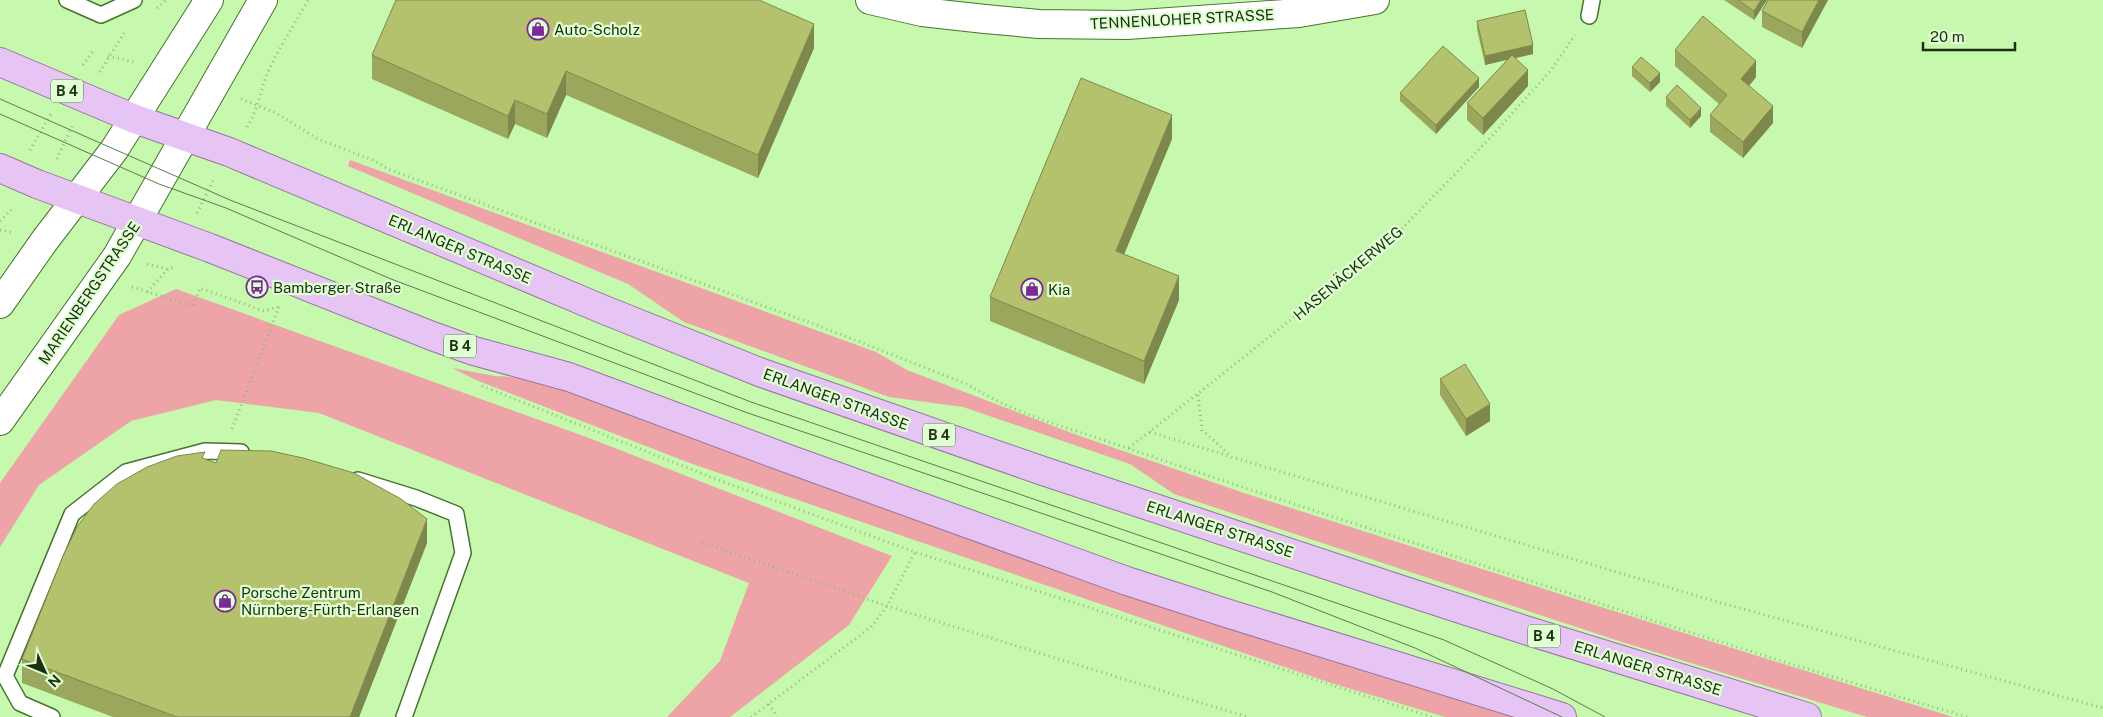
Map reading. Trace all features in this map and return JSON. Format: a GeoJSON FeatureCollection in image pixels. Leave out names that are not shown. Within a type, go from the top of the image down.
{"type":"FeatureCollection","features":[{"type":"Feature","properties":{"kind":"main road","name":"ERLANGER STRASSE"},"geometry":{"type":"LineString","coordinates":[[0,62],[135,119],[230,152],[602,309],[771,376],[1043,471],[1399,589],[1534,633],[1808,717]]}},
{"type":"Feature","properties":{"kind":"main road","name":"B 4"},"geometry":{"type":"LineString","coordinates":[[17,175],[189,240],[432,336],[569,377],[786,458],[1109,574],[1223,612],[1562,717]]}},
{"type":"Feature","properties":{"kind":"street"},"geometry":{"type":"LineString","coordinates":[[0,304],[114,150],[209,0]]}},
{"type":"Feature","properties":{"kind":"street"},"geometry":{"type":"LineString","coordinates":[[185,135],[263,0]]}},
{"type":"Feature","properties":{"kind":"street","name":"TENNENLOHER STRASSE"},"geometry":{"type":"LineString","coordinates":[[870,0],[922,12],[976,18],[1038,24],[1127,25],[1299,13],[1375,0]]}},
{"type":"Feature","properties":{"kind":"street","name":"MARIENBERGSTRASSE"},"geometry":{"type":"LineString","coordinates":[[0,421],[102,277],[138,221],[185,135]]}},
{"type":"Feature","properties":{"kind":"lane"},"geometry":{"type":"LineString","coordinates":[[67,0],[101,15],[134,0]]}},
{"type":"Feature","properties":{"kind":"lane"},"geometry":{"type":"LineString","coordinates":[[1589,16],[1592,0]]}},
{"type":"Feature","properties":{"kind":"lane"},"geometry":{"type":"LineString","coordinates":[[52,717],[20,703],[5,676],[72,514],[126,472],[204,451],[260,452]]}},
{"type":"Feature","properties":{"kind":"lane"},"geometry":{"type":"LineString","coordinates":[[342,475],[416,498],[456,514],[463,552],[404,717]]}},
{"type":"Feature","properties":{"kind":"path"},"geometry":{"type":"LineString","coordinates":[[189,240],[195,218],[208,190],[252,119],[257,107],[260,90],[269,70],[308,0]]}},
{"type":"Feature","properties":{"kind":"path","name":"HASENÄCKERWEG"},"geometry":{"type":"LineString","coordinates":[[1129,448],[1388,242],[1490,138],[1550,70],[1589,16]]}},
{"type":"Feature","properties":{"kind":"path"},"geometry":{"type":"LineString","coordinates":[[17,175],[54,164],[76,95],[93,51]]}},
{"type":"Feature","properties":{"kind":"path"},"geometry":{"type":"LineString","coordinates":[[0,221],[17,175],[76,95],[108,56]]}},
{"type":"Feature","properties":{"kind":"path"},"geometry":{"type":"LineString","coordinates":[[257,107],[276,113],[318,139],[375,161],[390,170],[819,326],[969,385],[1000,403],[1211,477],[1883,692],[1967,717]]}},
{"type":"Feature","properties":{"kind":"path"},"geometry":{"type":"LineString","coordinates":[[147,292],[168,269]]}},
{"type":"Feature","properties":{"kind":"path"},"geometry":{"type":"LineString","coordinates":[[102,277],[193,306],[200,288],[264,311],[279,307],[288,310]]}},
{"type":"Feature","properties":{"kind":"path"},"geometry":{"type":"LineString","coordinates":[[223,452],[279,307]]}},
{"type":"Feature","properties":{"kind":"path"},"geometry":{"type":"LineString","coordinates":[[481,386],[713,478],[915,552],[1432,717]]}},
{"type":"Feature","properties":{"kind":"path"},"geometry":{"type":"LineString","coordinates":[[1198,395],[1202,430],[1232,457]]}},
{"type":"Feature","properties":{"kind":"path"},"geometry":{"type":"LineString","coordinates":[[1150,432],[1714,601],[2103,708]]}},
{"type":"Feature","properties":{"kind":"path"},"geometry":{"type":"LineString","coordinates":[[702,542],[887,606],[1247,717]]}},
{"type":"Feature","properties":{"kind":"path"},"geometry":{"type":"LineString","coordinates":[[751,717],[871,627],[887,606],[915,552]]}},
{"type":"Feature","properties":{"kind":"path"},"geometry":{"type":"LineString","coordinates":[[769,704],[777,717]]}},
{"type":"Feature","properties":{"kind":"shaded area"},"geometry":{"type":"Polygon","coordinates":[[[350,160],[876,352],[907,370],[1074,434],[1244,493],[1953,717],[1867,717],[1622,642],[1174,494],[1130,464],[963,407],[889,397],[684,322],[628,284],[348,166],[350,160]]]}},
{"type":"Feature","properties":{"kind":"shaded area"},"geometry":{"type":"Polygon","coordinates":[[[176,289],[589,438],[892,556],[849,625],[730,717],[667,717],[720,661],[749,583],[319,413],[216,400],[131,421],[39,485],[0,547],[0,483],[119,315],[176,289]]]}},
{"type":"Feature","properties":{"kind":"shaded area"},"geometry":{"type":"Polygon","coordinates":[[[452,368],[495,376],[531,378],[693,437],[1339,663],[1517,717],[1445,717],[1328,682],[687,462],[476,380],[452,368]]]}},
{"type":"Feature","properties":{"kind":"building"},"geometry":{"type":"Polygon","coordinates":[[[396,0],[759,0],[814,24],[758,155],[566,71],[547,114],[515,100],[508,116],[372,55],[396,0]]]}},
{"type":"Feature","properties":{"kind":"building"},"geometry":{"type":"Polygon","coordinates":[[[1738,0],[1761,0],[1754,11],[1738,0]]]}},
{"type":"Feature","properties":{"kind":"building"},"geometry":{"type":"Polygon","coordinates":[[[1768,0],[1819,0],[1802,32],[1762,11],[1768,0]]]}},
{"type":"Feature","properties":{"kind":"building"},"geometry":{"type":"Polygon","coordinates":[[[1525,10],[1533,45],[1485,56],[1477,21],[1525,10]]]}},
{"type":"Feature","properties":{"kind":"building"},"geometry":{"type":"Polygon","coordinates":[[[1703,16],[1756,61],[1741,79],[1773,106],[1743,142],[1710,115],[1727,95],[1675,50],[1703,16]]]}},
{"type":"Feature","properties":{"kind":"building"},"geometry":{"type":"Polygon","coordinates":[[[1443,46],[1479,78],[1436,125],[1400,93],[1443,46]]]}},
{"type":"Feature","properties":{"kind":"building"},"geometry":{"type":"Polygon","coordinates":[[[1512,55],[1528,70],[1483,118],[1467,103],[1512,55]]]}},
{"type":"Feature","properties":{"kind":"building"},"geometry":{"type":"Polygon","coordinates":[[[1641,57],[1660,73],[1650,83],[1632,67],[1641,57]]]}},
{"type":"Feature","properties":{"kind":"building"},"geometry":{"type":"Polygon","coordinates":[[[1081,78],[1172,115],[1116,251],[1179,276],[1144,361],[990,297],[1081,78]]]}},
{"type":"Feature","properties":{"kind":"building"},"geometry":{"type":"Polygon","coordinates":[[[1677,85],[1701,108],[1690,120],[1666,97],[1677,85]]]}},
{"type":"Feature","properties":{"kind":"building"},"geometry":{"type":"Polygon","coordinates":[[[1465,364],[1490,404],[1466,419],[1440,379],[1465,364]]]}},
{"type":"Feature","properties":{"kind":"building"},"geometry":{"type":"Polygon","coordinates":[[[221,450],[271,451],[354,473],[401,499],[427,519],[350,717],[177,717],[22,659],[63,556],[77,527],[94,504],[117,484],[147,467],[177,456],[205,452],[202,458],[216,463],[221,450]]]}},
{"type":"Feature","properties":{"kind":"tram line"},"geometry":{"type":"LineString","coordinates":[[0,99],[230,200],[751,402],[1444,640],[1553,689],[1605,717]]}},
{"type":"Feature","properties":{"kind":"tram line"},"geometry":{"type":"LineString","coordinates":[[0,114],[159,184],[226,208],[391,279],[745,412],[1272,592],[1415,648],[1562,717]]}},
{"type":"Feature","properties":{"kind":"place","name":"Auto-Scholz"},"geometry":{"type":"Point","coordinates":[538,29]}},
{"type":"Feature","properties":{"kind":"place","name":"Bamberger Straße"},"geometry":{"type":"Point","coordinates":[257,287]}},
{"type":"Feature","properties":{"kind":"place","name":"Kia"},"geometry":{"type":"Point","coordinates":[1032,289]}},
{"type":"Feature","properties":{"kind":"place","name":"Porsche Zentrum Nürnberg-Fürth-Erlangen"},"geometry":{"type":"Point","coordinates":[225,601]}}]}
